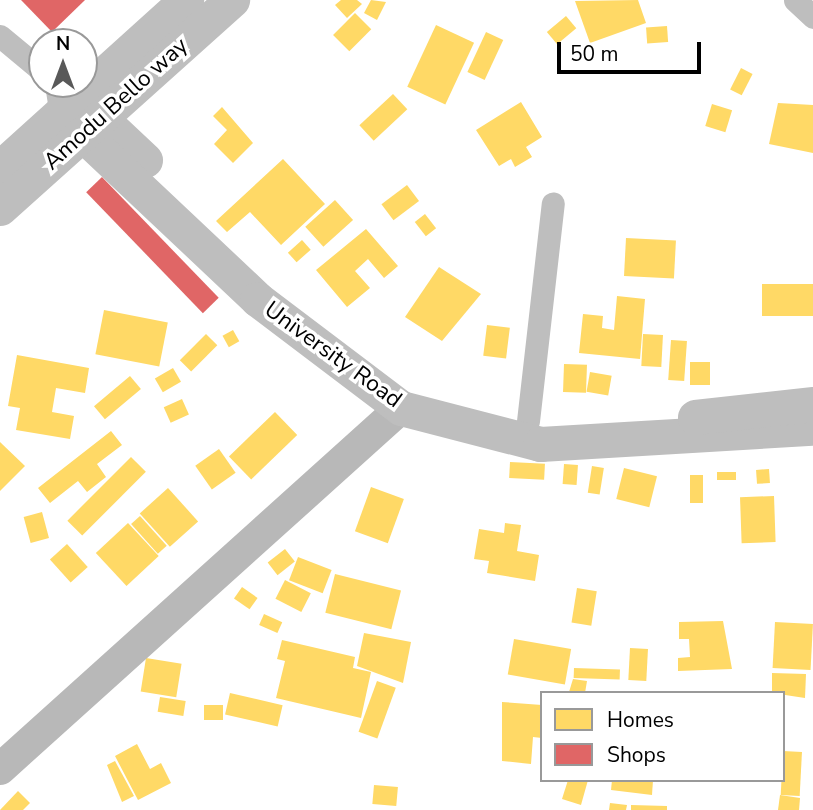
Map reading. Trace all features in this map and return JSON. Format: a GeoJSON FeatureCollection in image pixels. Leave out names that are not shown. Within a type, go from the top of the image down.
{"type":"FeatureCollection","features":[{"type":"Feature","properties":{"kind":"main road","name":"Amodu Bello way"},"geometry":{"type":"LineString","coordinates":[[0,168],[73,105],[186,0]]}},
{"type":"Feature","properties":{"kind":"main road","name":"Amodu Bello way"},"geometry":{"type":"LineString","coordinates":[[0,208],[73,105],[232,0]]}},
{"type":"Feature","properties":{"kind":"main road","name":"University Road"},"geometry":{"type":"LineString","coordinates":[[73,105],[257,299],[401,408],[540,444],[813,428]]}},
{"type":"Feature","properties":{"kind":"main road","name":"University Road"},"geometry":{"type":"LineString","coordinates":[[73,105],[334,339],[436,397],[528,421],[683,418],[813,404]]}},
{"type":"Feature","properties":{"kind":"street"},"geometry":{"type":"LineString","coordinates":[[795,0],[813,17]]}},
{"type":"Feature","properties":{"kind":"street"},"geometry":{"type":"LineString","coordinates":[[0,36],[28,59]]}},
{"type":"Feature","properties":{"kind":"street"},"geometry":{"type":"LineString","coordinates":[[528,421],[553,203]]}},
{"type":"Feature","properties":{"kind":"street"},"geometry":{"type":"LineString","coordinates":[[0,769],[401,408]]}},
{"type":"Feature","properties":{"kind":"building: Homes"},"geometry":{"type":"Polygon","coordinates":[[[341,0],[357,0],[362,4],[347,18],[335,5],[341,0]]]}},
{"type":"Feature","properties":{"kind":"building: Homes"},"geometry":{"type":"Polygon","coordinates":[[[371,0],[386,2],[377,20],[364,13],[371,0]]]}},
{"type":"Feature","properties":{"kind":"building: Homes"},"geometry":{"type":"Polygon","coordinates":[[[638,0],[646,23],[590,43],[575,1],[638,0]]]}},
{"type":"Feature","properties":{"kind":"building: Homes"},"geometry":{"type":"Polygon","coordinates":[[[355,13],[371,29],[349,51],[333,35],[355,13]]]}},
{"type":"Feature","properties":{"kind":"building: Homes"},"geometry":{"type":"Polygon","coordinates":[[[566,16],[576,28],[557,44],[547,32],[566,16]]]}},
{"type":"Feature","properties":{"kind":"building: Homes"},"geometry":{"type":"Polygon","coordinates":[[[436,25],[474,43],[445,104],[407,87],[436,25]]]}},
{"type":"Feature","properties":{"kind":"building: Homes"},"geometry":{"type":"Polygon","coordinates":[[[667,26],[668,42],[647,43],[646,27],[667,26]]]}},
{"type":"Feature","properties":{"kind":"building: Homes"},"geometry":{"type":"Polygon","coordinates":[[[486,32],[503,40],[485,80],[467,72],[486,32]]]}},
{"type":"Feature","properties":{"kind":"building: Homes"},"geometry":{"type":"Polygon","coordinates":[[[741,68],[753,74],[742,95],[730,89],[741,68]]]}},
{"type":"Feature","properties":{"kind":"building: Homes"},"geometry":{"type":"Polygon","coordinates":[[[393,94],[407,109],[374,141],[359,125],[393,94]]]}},
{"type":"Feature","properties":{"kind":"building: Homes"},"geometry":{"type":"Polygon","coordinates":[[[521,102],[542,137],[526,147],[532,157],[515,167],[511,159],[499,166],[476,130],[521,102]]]}},
{"type":"Feature","properties":{"kind":"building: Homes"},"geometry":{"type":"Polygon","coordinates":[[[778,103],[813,105],[813,153],[769,144],[778,103]]]}},
{"type":"Feature","properties":{"kind":"building: Homes"},"geometry":{"type":"Polygon","coordinates":[[[712,104],[732,110],[725,132],[705,126],[712,104]]]}},
{"type":"Feature","properties":{"kind":"building: Homes"},"geometry":{"type":"Polygon","coordinates":[[[222,107],[253,143],[233,163],[214,144],[227,130],[213,116],[222,107]]]}},
{"type":"Feature","properties":{"kind":"building: Homes"},"geometry":{"type":"Polygon","coordinates":[[[283,159],[325,204],[281,245],[250,212],[227,232],[216,221],[283,159]]]}},
{"type":"Feature","properties":{"kind":"building: Homes"},"geometry":{"type":"Polygon","coordinates":[[[407,185],[419,201],[393,220],[381,204],[407,185]]]}},
{"type":"Feature","properties":{"kind":"building: Homes"},"geometry":{"type":"Polygon","coordinates":[[[335,200],[353,220],[323,247],[305,227],[335,200]]]}},
{"type":"Feature","properties":{"kind":"building: Homes"},"geometry":{"type":"Polygon","coordinates":[[[425,214],[436,228],[426,236],[415,222],[425,214]]]}},
{"type":"Feature","properties":{"kind":"building: Homes"},"geometry":{"type":"Polygon","coordinates":[[[366,229],[398,266],[384,278],[368,259],[355,271],[370,288],[347,307],[316,270],[366,229]]]}},
{"type":"Feature","properties":{"kind":"building: Homes"},"geometry":{"type":"Polygon","coordinates":[[[626,238],[676,241],[674,279],[624,276],[626,238]]]}},
{"type":"Feature","properties":{"kind":"building: Homes"},"geometry":{"type":"Polygon","coordinates":[[[302,240],[311,250],[297,262],[288,253],[302,240]]]}},
{"type":"Feature","properties":{"kind":"building: Homes"},"geometry":{"type":"Polygon","coordinates":[[[439,267],[481,294],[442,341],[405,317],[439,267]]]}},
{"type":"Feature","properties":{"kind":"building: Homes"},"geometry":{"type":"Polygon","coordinates":[[[762,284],[813,284],[813,316],[762,316],[762,284]]]}},
{"type":"Feature","properties":{"kind":"building: Homes"},"geometry":{"type":"Polygon","coordinates":[[[617,296],[645,299],[640,359],[579,353],[583,314],[603,316],[602,328],[614,330],[617,296]]]}},
{"type":"Feature","properties":{"kind":"building: Homes"},"geometry":{"type":"Polygon","coordinates":[[[104,310],[168,322],[159,367],[95,354],[104,310]]]}},
{"type":"Feature","properties":{"kind":"building: Homes"},"geometry":{"type":"Polygon","coordinates":[[[487,325],[510,328],[506,359],[483,356],[487,325]]]}},
{"type":"Feature","properties":{"kind":"building: Homes"},"geometry":{"type":"Polygon","coordinates":[[[233,330],[239,341],[229,347],[223,336],[233,330]]]}},
{"type":"Feature","properties":{"kind":"building: Homes"},"geometry":{"type":"Polygon","coordinates":[[[206,334],[217,345],[191,371],[180,360],[206,334]]]}},
{"type":"Feature","properties":{"kind":"building: Homes"},"geometry":{"type":"Polygon","coordinates":[[[643,334],[663,335],[661,367],[641,366],[643,334]]]}},
{"type":"Feature","properties":{"kind":"building: Homes"},"geometry":{"type":"Polygon","coordinates":[[[671,340],[687,341],[684,381],[668,380],[671,340]]]}},
{"type":"Feature","properties":{"kind":"building: Homes"},"geometry":{"type":"Polygon","coordinates":[[[17,355],[89,368],[85,393],[56,388],[52,412],[74,416],[70,439],[16,430],[20,408],[8,406],[17,355]]]}},
{"type":"Feature","properties":{"kind":"building: Homes"},"geometry":{"type":"Polygon","coordinates":[[[690,362],[710,362],[710,385],[690,385],[690,362]]]}},
{"type":"Feature","properties":{"kind":"building: Homes"},"geometry":{"type":"Polygon","coordinates":[[[564,364],[587,365],[586,393],[563,392],[564,364]]]}},
{"type":"Feature","properties":{"kind":"building: Homes"},"geometry":{"type":"Polygon","coordinates":[[[173,368],[181,382],[163,392],[155,378],[173,368]]]}},
{"type":"Feature","properties":{"kind":"building: Homes"},"geometry":{"type":"Polygon","coordinates":[[[590,372],[612,376],[608,396],[587,392],[590,372]]]}},
{"type":"Feature","properties":{"kind":"building: Homes"},"geometry":{"type":"Polygon","coordinates":[[[130,376],[141,389],[105,419],[94,406],[130,376]]]}},
{"type":"Feature","properties":{"kind":"building: Homes"},"geometry":{"type":"Polygon","coordinates":[[[182,399],[189,415],[171,423],[164,407],[182,399]]]}},
{"type":"Feature","properties":{"kind":"building: Homes"},"geometry":{"type":"Polygon","coordinates":[[[275,412],[297,435],[251,479],[229,456],[275,412]]]}},
{"type":"Feature","properties":{"kind":"building: Homes"},"geometry":{"type":"Polygon","coordinates":[[[111,431],[122,445],[97,464],[106,477],[87,492],[78,481],[50,503],[38,488],[111,431]]]}},
{"type":"Feature","properties":{"kind":"building: Homes"},"geometry":{"type":"Polygon","coordinates":[[[0,442],[25,466],[0,491],[0,442]]]}},
{"type":"Feature","properties":{"kind":"building: Homes"},"geometry":{"type":"Polygon","coordinates":[[[219,449],[236,473],[212,489],[195,466],[219,449]]]}},
{"type":"Feature","properties":{"kind":"building: Homes"},"geometry":{"type":"Polygon","coordinates":[[[131,457],[146,472],[82,535],[67,521],[131,457]]]}},
{"type":"Feature","properties":{"kind":"building: Homes"},"geometry":{"type":"Polygon","coordinates":[[[510,462],[545,464],[544,480],[509,478],[510,462]]]}},
{"type":"Feature","properties":{"kind":"building: Homes"},"geometry":{"type":"Polygon","coordinates":[[[564,464],[578,465],[577,485],[563,484],[564,464]]]}},
{"type":"Feature","properties":{"kind":"building: Homes"},"geometry":{"type":"Polygon","coordinates":[[[592,466],[604,468],[600,495],[588,493],[592,466]]]}},
{"type":"Feature","properties":{"kind":"building: Homes"},"geometry":{"type":"Polygon","coordinates":[[[624,468],[657,476],[649,507],[616,499],[624,468]]]}},
{"type":"Feature","properties":{"kind":"building: Homes"},"geometry":{"type":"Polygon","coordinates":[[[769,469],[770,483],[757,484],[756,470],[769,469]]]}},
{"type":"Feature","properties":{"kind":"building: Homes"},"geometry":{"type":"Polygon","coordinates":[[[717,472],[736,472],[736,480],[717,480],[717,472]]]}},
{"type":"Feature","properties":{"kind":"building: Homes"},"geometry":{"type":"Polygon","coordinates":[[[690,475],[703,475],[703,503],[690,503],[690,475]]]}},
{"type":"Feature","properties":{"kind":"building: Homes"},"geometry":{"type":"Polygon","coordinates":[[[371,487],[404,499],[388,543],[355,531],[371,487]]]}},
{"type":"Feature","properties":{"kind":"building: Homes"},"geometry":{"type":"Polygon","coordinates":[[[168,488],[198,521],[170,547],[140,513],[168,488]]]}},
{"type":"Feature","properties":{"kind":"building: Homes"},"geometry":{"type":"Polygon","coordinates":[[[774,496],[776,542],[742,543],[740,497],[774,496]]]}},
{"type":"Feature","properties":{"kind":"building: Homes"},"geometry":{"type":"Polygon","coordinates":[[[42,512],[49,538],[31,543],[24,517],[42,512]]]}},
{"type":"Feature","properties":{"kind":"building: Homes"},"geometry":{"type":"Polygon","coordinates":[[[140,516],[167,546],[158,554],[131,524],[140,516]]]}},
{"type":"Feature","properties":{"kind":"building: Homes"},"geometry":{"type":"Polygon","coordinates":[[[128,523],[159,556],[127,586],[96,553],[128,523]]]}},
{"type":"Feature","properties":{"kind":"building: Homes"},"geometry":{"type":"Polygon","coordinates":[[[505,523],[521,525],[517,551],[539,555],[535,581],[487,573],[489,561],[474,559],[479,529],[504,533],[505,523]]]}},
{"type":"Feature","properties":{"kind":"building: Homes"},"geometry":{"type":"Polygon","coordinates":[[[67,544],[88,567],[71,582],[50,559],[67,544]]]}},
{"type":"Feature","properties":{"kind":"building: Homes"},"geometry":{"type":"Polygon","coordinates":[[[285,549],[295,562],[278,575],[268,563],[285,549]]]}},
{"type":"Feature","properties":{"kind":"building: Homes"},"geometry":{"type":"Polygon","coordinates":[[[298,557],[332,570],[323,593],[289,580],[298,557]]]}},
{"type":"Feature","properties":{"kind":"building: Homes"},"geometry":{"type":"Polygon","coordinates":[[[335,574],[401,590],[391,629],[325,613],[335,574]]]}},
{"type":"Feature","properties":{"kind":"building: Homes"},"geometry":{"type":"Polygon","coordinates":[[[285,580],[311,593],[301,612],[275,599],[285,580]]]}},
{"type":"Feature","properties":{"kind":"building: Homes"},"geometry":{"type":"Polygon","coordinates":[[[242,587],[258,598],[250,609],[234,598],[242,587]]]}},
{"type":"Feature","properties":{"kind":"building: Homes"},"geometry":{"type":"Polygon","coordinates":[[[577,588],[597,591],[591,626],[572,623],[577,588]]]}},
{"type":"Feature","properties":{"kind":"building: Homes"},"geometry":{"type":"Polygon","coordinates":[[[264,614],[282,622],[277,633],[259,625],[264,614]]]}},
{"type":"Feature","properties":{"kind":"building: Homes"},"geometry":{"type":"Polygon","coordinates":[[[723,621],[732,669],[678,671],[678,658],[690,657],[689,639],[679,639],[679,622],[723,621]]]}},
{"type":"Feature","properties":{"kind":"building: Homes"},"geometry":{"type":"Polygon","coordinates":[[[775,622],[813,624],[811,670],[773,668],[775,622]]]}},
{"type":"Feature","properties":{"kind":"building: Homes"},"geometry":{"type":"Polygon","coordinates":[[[364,633],[411,642],[403,683],[357,666],[364,633]]]}},
{"type":"Feature","properties":{"kind":"building: Homes"},"geometry":{"type":"Polygon","coordinates":[[[514,639],[571,649],[565,685],[508,674],[514,639]]]}},
{"type":"Feature","properties":{"kind":"building: Homes"},"geometry":{"type":"Polygon","coordinates":[[[282,640],[355,657],[353,668],[371,672],[361,718],[276,698],[285,661],[277,659],[282,640]]]}},
{"type":"Feature","properties":{"kind":"building: Homes"},"geometry":{"type":"Polygon","coordinates":[[[630,648],[648,649],[646,681],[628,680],[630,648]]]}},
{"type":"Feature","properties":{"kind":"building: Homes"},"geometry":{"type":"Polygon","coordinates":[[[146,658],[182,664],[176,697],[141,692],[146,658]]]}},
{"type":"Feature","properties":{"kind":"building: Homes"},"geometry":{"type":"Polygon","coordinates":[[[574,668],[620,670],[620,680],[574,678],[574,668]]]}},
{"type":"Feature","properties":{"kind":"building: Homes"},"geometry":{"type":"Polygon","coordinates":[[[772,673],[806,674],[805,698],[785,695],[785,691],[772,691],[772,673]]]}},
{"type":"Feature","properties":{"kind":"building: Homes"},"geometry":{"type":"Polygon","coordinates":[[[573,679],[587,681],[585,691],[569,691],[573,679]]]}},
{"type":"Feature","properties":{"kind":"building: Homes"},"geometry":{"type":"Polygon","coordinates":[[[377,681],[396,688],[377,739],[359,732],[377,681]]]}},
{"type":"Feature","properties":{"kind":"building: Homes"},"geometry":{"type":"Polygon","coordinates":[[[230,693],[283,705],[278,727],[225,714],[230,693]]]}},
{"type":"Feature","properties":{"kind":"building: Homes"},"geometry":{"type":"Polygon","coordinates":[[[160,697],[186,701],[183,716],[158,712],[160,697]]]}},
{"type":"Feature","properties":{"kind":"building: Homes"},"geometry":{"type":"Polygon","coordinates":[[[502,702],[540,705],[540,738],[533,737],[531,764],[502,761],[502,702]]]}},
{"type":"Feature","properties":{"kind":"building: Homes"},"geometry":{"type":"Polygon","coordinates":[[[204,705],[223,705],[223,720],[204,720],[204,705]]]}},
{"type":"Feature","properties":{"kind":"building: Homes"},"geometry":{"type":"Polygon","coordinates":[[[137,744],[150,769],[161,763],[171,783],[138,800],[115,756],[137,744]]]}},
{"type":"Feature","properties":{"kind":"building: Homes"},"geometry":{"type":"Polygon","coordinates":[[[785,751],[802,752],[800,796],[781,795],[781,782],[785,782],[785,751]]]}},
{"type":"Feature","properties":{"kind":"building: Homes"},"geometry":{"type":"Polygon","coordinates":[[[115,761],[134,796],[122,802],[107,765],[115,761]]]}},
{"type":"Feature","properties":{"kind":"building: Homes"},"geometry":{"type":"Polygon","coordinates":[[[567,782],[587,782],[581,805],[562,799],[567,782]]]}},
{"type":"Feature","properties":{"kind":"building: Homes"},"geometry":{"type":"Polygon","coordinates":[[[612,782],[653,782],[652,795],[611,790],[612,782]]]}},
{"type":"Feature","properties":{"kind":"building: Homes"},"geometry":{"type":"Polygon","coordinates":[[[374,785],[398,787],[396,806],[372,804],[374,785]]]}},
{"type":"Feature","properties":{"kind":"building: Homes"},"geometry":{"type":"Polygon","coordinates":[[[18,791],[30,803],[23,810],[0,810],[18,791]]]}},
{"type":"Feature","properties":{"kind":"building: Homes"},"geometry":{"type":"Polygon","coordinates":[[[780,795],[800,798],[799,810],[778,810],[780,795]]]}},
{"type":"Feature","properties":{"kind":"building: Homes"},"geometry":{"type":"Polygon","coordinates":[[[610,803],[627,805],[626,810],[609,810],[610,803]]]}},
{"type":"Feature","properties":{"kind":"building: Homes"},"geometry":{"type":"Polygon","coordinates":[[[631,805],[667,806],[667,810],[631,810],[631,805]]]}},
{"type":"Feature","properties":{"kind":"building: Shops"},"geometry":{"type":"Polygon","coordinates":[[[21,0],[85,0],[56,28],[48,28],[21,0]]]}},
{"type":"Feature","properties":{"kind":"building: Shops"},"geometry":{"type":"Polygon","coordinates":[[[102,177],[219,298],[203,313],[86,192],[102,177]]]}}]}
